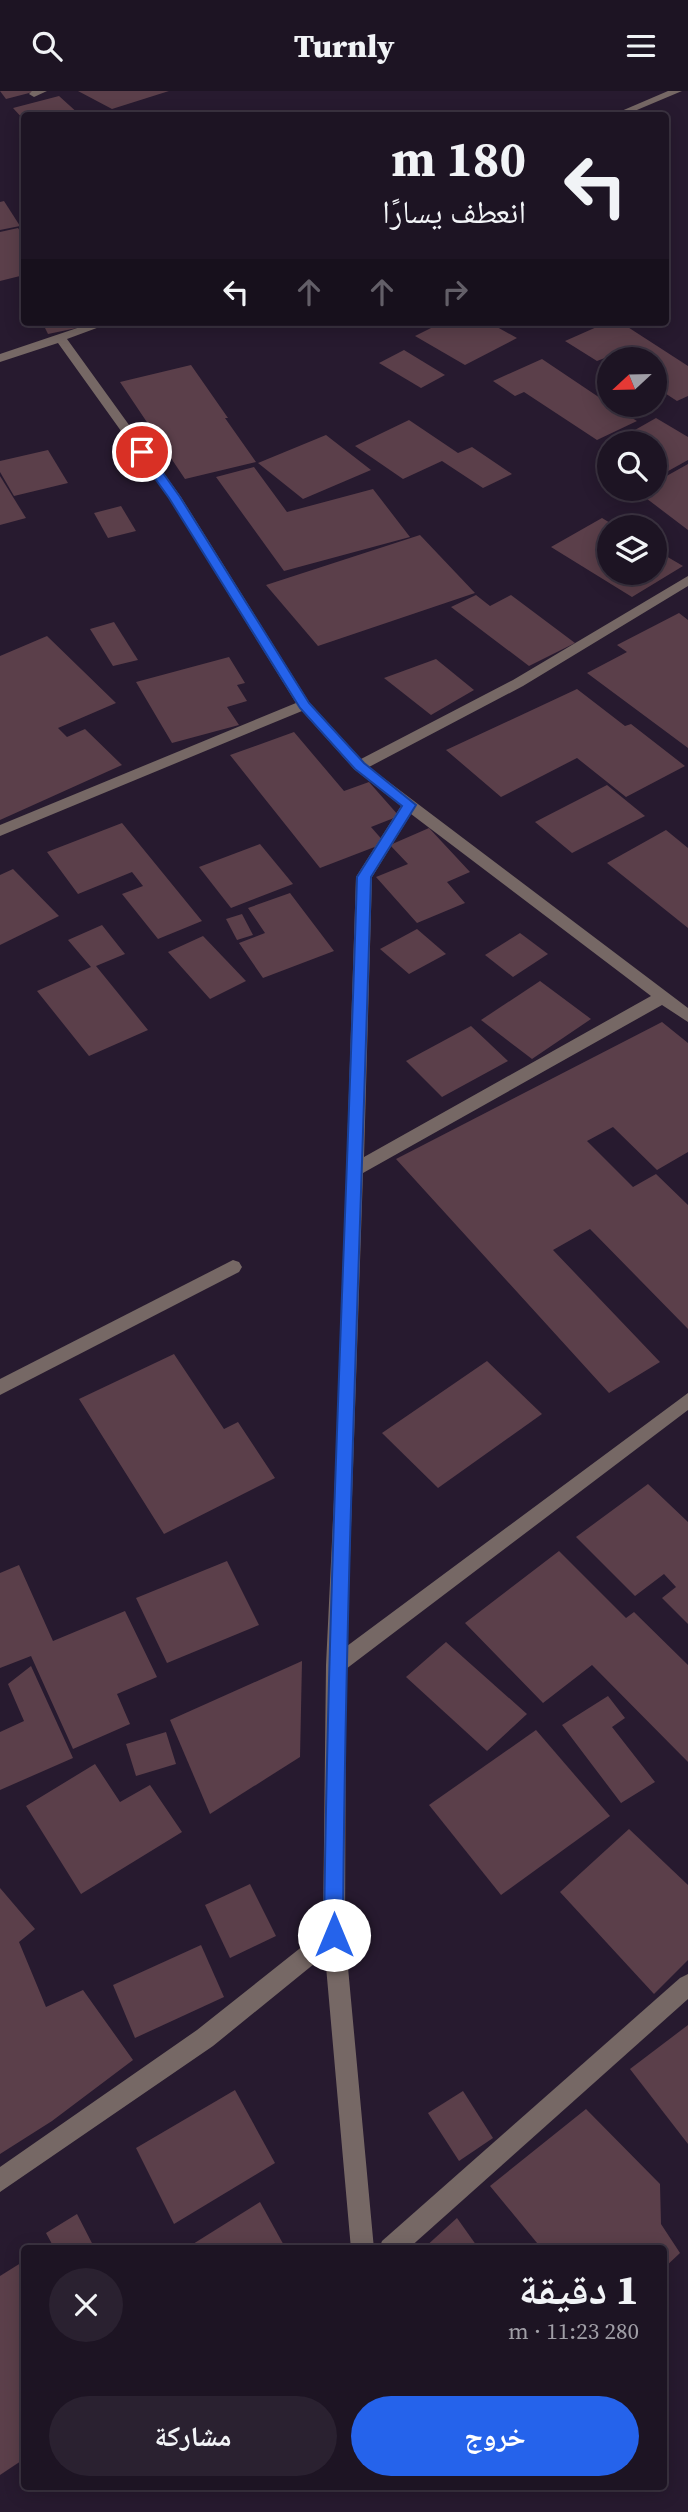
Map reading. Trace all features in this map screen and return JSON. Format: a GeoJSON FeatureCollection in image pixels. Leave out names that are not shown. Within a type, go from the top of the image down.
{"type":"FeatureCollection","features":[{"type":"Feature","properties":{"kind":"street"},"geometry":{"type":"LineString","coordinates":[[624,112],[677,91]]}},
{"type":"Feature","properties":{"kind":"street"},"geometry":{"type":"LineString","coordinates":[[1,357],[96,326]]}},
{"type":"Feature","properties":{"kind":"street"},"geometry":{"type":"LineString","coordinates":[[61,338],[174,497],[304,705],[359,766],[688,1016]]}},
{"type":"Feature","properties":{"kind":"street"},"geometry":{"type":"LineString","coordinates":[[359,766],[518,683],[688,580]]}},
{"type":"Feature","properties":{"kind":"street"},"geometry":{"type":"LineString","coordinates":[[0,831],[304,705]]}},
{"type":"Feature","properties":{"kind":"street"},"geometry":{"type":"LineString","coordinates":[[363,2245],[334,1935],[336,1665],[348,1396],[364,877],[409,805]]}},
{"type":"Feature","properties":{"kind":"street"},"geometry":{"type":"LineString","coordinates":[[354,1170],[663,997]]}},
{"type":"Feature","properties":{"kind":"street"},"geometry":{"type":"LineString","coordinates":[[0,1388],[233,1267]]}},
{"type":"Feature","properties":{"kind":"street"},"geometry":{"type":"LineString","coordinates":[[336,1665],[688,1400]]}},
{"type":"Feature","properties":{"kind":"street"},"geometry":{"type":"LineString","coordinates":[[0,2181],[205,2038],[334,1935]]}},
{"type":"Feature","properties":{"kind":"street"},"geometry":{"type":"LineString","coordinates":[[395,2245],[688,1985]]}},
{"type":"Feature","properties":{"kind":"building"},"geometry":{"type":"Polygon","coordinates":[[[0,91],[33,91],[33,92],[6,99],[0,91]]]}},
{"type":"Feature","properties":{"kind":"building"},"geometry":{"type":"Polygon","coordinates":[[[78,91],[169,91],[112,109],[78,91]]]}},
{"type":"Feature","properties":{"kind":"building"},"geometry":{"type":"Polygon","coordinates":[[[59,96],[77,112],[21,112],[21,117],[13,108],[59,96]]]}},
{"type":"Feature","properties":{"kind":"building"},"geometry":{"type":"Polygon","coordinates":[[[4,201],[20,226],[0,230],[0,202],[4,201]]]}},
{"type":"Feature","properties":{"kind":"building"},"geometry":{"type":"Polygon","coordinates":[[[18,228],[21,232],[21,276],[0,281],[0,232],[18,228]]]}},
{"type":"Feature","properties":{"kind":"building"},"geometry":{"type":"Polygon","coordinates":[[[44,326],[86,326],[48,334],[44,326]]]}},
{"type":"Feature","properties":{"kind":"building"},"geometry":{"type":"Polygon","coordinates":[[[435,326],[495,326],[517,338],[465,365],[415,336],[435,326]]]}},
{"type":"Feature","properties":{"kind":"building"},"geometry":{"type":"Polygon","coordinates":[[[599,326],[626,326],[659,347],[597,347],[597,361],[565,341],[599,326]]]}},
{"type":"Feature","properties":{"kind":"building"},"geometry":{"type":"Polygon","coordinates":[[[404,350],[445,375],[421,388],[379,363],[404,350]]]}},
{"type":"Feature","properties":{"kind":"building"},"geometry":{"type":"Polygon","coordinates":[[[667,352],[688,366],[688,396],[677,401],[667,394],[667,352]]]}},
{"type":"Feature","properties":{"kind":"building"},"geometry":{"type":"Polygon","coordinates":[[[542,359],[597,396],[597,417],[630,417],[637,421],[616,431],[597,431],[597,440],[524,392],[515,396],[493,381],[542,359]]]}},
{"type":"Feature","properties":{"kind":"building"},"geometry":{"type":"Polygon","coordinates":[[[191,365],[256,462],[185,479],[120,382],[191,365]]]}},
{"type":"Feature","properties":{"kind":"building"},"geometry":{"type":"Polygon","coordinates":[[[656,418],[688,437],[688,460],[667,472],[667,431],[633,431],[656,418]]]}},
{"type":"Feature","properties":{"kind":"building"},"geometry":{"type":"Polygon","coordinates":[[[409,420],[458,453],[472,447],[512,474],[483,488],[442,461],[403,479],[355,446],[409,420]]]}},
{"type":"Feature","properties":{"kind":"building"},"geometry":{"type":"Polygon","coordinates":[[[326,435],[371,470],[303,499],[258,463],[326,435]]]}},
{"type":"Feature","properties":{"kind":"building"},"geometry":{"type":"Polygon","coordinates":[[[48,450],[68,483],[14,496],[0,472],[0,461],[48,450]]]}},
{"type":"Feature","properties":{"kind":"building"},"geometry":{"type":"Polygon","coordinates":[[[688,464],[688,530],[650,501],[667,501],[667,476],[688,464]]]}},
{"type":"Feature","properties":{"kind":"building"},"geometry":{"type":"Polygon","coordinates":[[[254,467],[287,512],[373,489],[410,537],[284,571],[216,477],[254,467]]]}},
{"type":"Feature","properties":{"kind":"building"},"geometry":{"type":"Polygon","coordinates":[[[0,476],[26,518],[0,525],[0,476]]]}},
{"type":"Feature","properties":{"kind":"building"},"geometry":{"type":"Polygon","coordinates":[[[121,506],[136,531],[108,538],[94,513],[121,506]]]}},
{"type":"Feature","properties":{"kind":"building"},"geometry":{"type":"Polygon","coordinates":[[[597,521],[597,575],[551,547],[597,521]]]}},
{"type":"Feature","properties":{"kind":"building"},"geometry":{"type":"Polygon","coordinates":[[[420,535],[475,593],[318,646],[266,585],[420,535]]]}},
{"type":"Feature","properties":{"kind":"building"},"geometry":{"type":"Polygon","coordinates":[[[667,557],[683,566],[667,576],[667,557]]]}},
{"type":"Feature","properties":{"kind":"building"},"geometry":{"type":"Polygon","coordinates":[[[613,585],[652,585],[632,597],[613,585]]]}},
{"type":"Feature","properties":{"kind":"building"},"geometry":{"type":"Polygon","coordinates":[[[476,595],[490,606],[511,595],[575,643],[529,666],[451,607],[476,595]]]}},
{"type":"Feature","properties":{"kind":"building"},"geometry":{"type":"Polygon","coordinates":[[[679,613],[688,620],[688,748],[587,673],[627,652],[617,645],[679,613]]]}},
{"type":"Feature","properties":{"kind":"building"},"geometry":{"type":"Polygon","coordinates":[[[114,622],[138,660],[113,666],[90,629],[114,622]]]}},
{"type":"Feature","properties":{"kind":"building"},"geometry":{"type":"Polygon","coordinates":[[[47,636],[116,703],[58,728],[67,737],[85,729],[122,765],[0,820],[0,656],[47,636]]]}},
{"type":"Feature","properties":{"kind":"building"},"geometry":{"type":"Polygon","coordinates":[[[229,657],[245,683],[237,685],[247,701],[227,707],[239,725],[172,743],[136,682],[229,657]]]}},
{"type":"Feature","properties":{"kind":"building"},"geometry":{"type":"Polygon","coordinates":[[[436,659],[474,690],[431,715],[384,678],[436,659]]]}},
{"type":"Feature","properties":{"kind":"building"},"geometry":{"type":"Polygon","coordinates":[[[577,689],[625,726],[631,724],[685,766],[626,797],[577,758],[501,797],[446,750],[577,689]]]}},
{"type":"Feature","properties":{"kind":"building"},"geometry":{"type":"Polygon","coordinates":[[[294,732],[344,791],[369,782],[399,816],[371,827],[385,843],[320,868],[230,755],[294,732]]]}},
{"type":"Feature","properties":{"kind":"building"},"geometry":{"type":"Polygon","coordinates":[[[607,785],[645,816],[572,853],[535,822],[607,785]]]}},
{"type":"Feature","properties":{"kind":"building"},"geometry":{"type":"Polygon","coordinates":[[[122,823],[202,921],[158,939],[122,894],[143,886],[132,872],[78,894],[47,852],[122,823]]]}},
{"type":"Feature","properties":{"kind":"building"},"geometry":{"type":"Polygon","coordinates":[[[429,828],[470,872],[447,882],[465,903],[417,923],[376,877],[408,864],[390,845],[429,828]]]}},
{"type":"Feature","properties":{"kind":"building"},"geometry":{"type":"Polygon","coordinates":[[[666,830],[688,848],[688,928],[607,863],[666,830]]]}},
{"type":"Feature","properties":{"kind":"building"},"geometry":{"type":"Polygon","coordinates":[[[260,844],[293,884],[231,908],[199,867],[260,844]]]}},
{"type":"Feature","properties":{"kind":"building"},"geometry":{"type":"Polygon","coordinates":[[[13,869],[59,916],[0,945],[0,875],[13,869]]]}},
{"type":"Feature","properties":{"kind":"building"},"geometry":{"type":"Polygon","coordinates":[[[290,893],[334,951],[263,978],[239,943],[265,933],[248,908],[290,893]]]}},
{"type":"Feature","properties":{"kind":"building"},"geometry":{"type":"Polygon","coordinates":[[[242,914],[253,935],[237,940],[226,919],[242,914]]]}},
{"type":"Feature","properties":{"kind":"building"},"geometry":{"type":"Polygon","coordinates":[[[102,925],[125,954],[96,966],[148,1030],[89,1056],[37,991],[91,967],[68,940],[102,925]]]}},
{"type":"Feature","properties":{"kind":"building"},"geometry":{"type":"Polygon","coordinates":[[[417,929],[446,954],[409,974],[380,949],[417,929]]]}},
{"type":"Feature","properties":{"kind":"building"},"geometry":{"type":"Polygon","coordinates":[[[520,933],[548,954],[513,977],[485,955],[520,933]]]}},
{"type":"Feature","properties":{"kind":"building"},"geometry":{"type":"Polygon","coordinates":[[[203,936],[246,981],[210,999],[168,952],[203,936]]]}},
{"type":"Feature","properties":{"kind":"building"},"geometry":{"type":"Polygon","coordinates":[[[540,981],[591,1019],[532,1059],[481,1020],[540,981]]]}},
{"type":"Feature","properties":{"kind":"building"},"geometry":{"type":"Polygon","coordinates":[[[662,1022],[688,1043],[688,1152],[657,1170],[613,1127],[587,1141],[633,1187],[656,1174],[688,1205],[688,1329],[590,1229],[553,1250],[660,1362],[609,1393],[396,1159],[662,1022]]]}},
{"type":"Feature","properties":{"kind":"building"},"geometry":{"type":"Polygon","coordinates":[[[471,1026],[508,1061],[442,1097],[406,1061],[471,1026]]]}},
{"type":"Feature","properties":{"kind":"building"},"geometry":{"type":"Polygon","coordinates":[[[174,1354],[224,1429],[238,1422],[275,1478],[164,1534],[79,1399],[174,1354]]]}},
{"type":"Feature","properties":{"kind":"building"},"geometry":{"type":"Polygon","coordinates":[[[487,1361],[542,1414],[438,1488],[382,1433],[487,1361]]]}},
{"type":"Feature","properties":{"kind":"building"},"geometry":{"type":"Polygon","coordinates":[[[648,1484],[688,1522],[688,1624],[662,1598],[676,1587],[664,1574],[635,1596],[576,1537],[648,1484]]]}},
{"type":"Feature","properties":{"kind":"building"},"geometry":{"type":"Polygon","coordinates":[[[559,1551],[626,1618],[634,1612],[688,1665],[688,1762],[592,1665],[543,1703],[465,1623],[559,1551]]]}},
{"type":"Feature","properties":{"kind":"building"},"geometry":{"type":"Polygon","coordinates":[[[227,1561],[259,1625],[167,1663],[136,1598],[227,1561]]]}},
{"type":"Feature","properties":{"kind":"building"},"geometry":{"type":"Polygon","coordinates":[[[19,1565],[53,1641],[125,1611],[157,1677],[117,1694],[130,1724],[73,1749],[31,1656],[0,1668],[0,1573],[19,1565]]]}},
{"type":"Feature","properties":{"kind":"building"},"geometry":{"type":"Polygon","coordinates":[[[446,1642],[527,1714],[487,1751],[406,1677],[446,1642]]]}},
{"type":"Feature","properties":{"kind":"building"},"geometry":{"type":"Polygon","coordinates":[[[302,1661],[300,1757],[210,1814],[170,1720],[302,1661]]]}},
{"type":"Feature","properties":{"kind":"building"},"geometry":{"type":"Polygon","coordinates":[[[31,1666],[73,1758],[0,1790],[0,1732],[24,1721],[8,1684],[31,1666]]]}},
{"type":"Feature","properties":{"kind":"building"},"geometry":{"type":"Polygon","coordinates":[[[608,1696],[625,1718],[612,1727],[655,1782],[621,1803],[562,1725],[608,1696]]]}},
{"type":"Feature","properties":{"kind":"building"},"geometry":{"type":"Polygon","coordinates":[[[536,1730],[610,1816],[501,1895],[429,1805],[536,1730]]]}},
{"type":"Feature","properties":{"kind":"building"},"geometry":{"type":"Polygon","coordinates":[[[166,1732],[176,1764],[136,1776],[126,1744],[166,1732]]]}},
{"type":"Feature","properties":{"kind":"building"},"geometry":{"type":"Polygon","coordinates":[[[95,1764],[120,1802],[150,1785],[182,1832],[81,1894],[26,1806],[95,1764]]]}},
{"type":"Feature","properties":{"kind":"building"},"geometry":{"type":"Polygon","coordinates":[[[629,1829],[688,1885],[688,1960],[654,1994],[560,1892],[629,1829]]]}},
{"type":"Feature","properties":{"kind":"building"},"geometry":{"type":"Polygon","coordinates":[[[250,1884],[276,1936],[230,1958],[205,1905],[250,1884]]]}},
{"type":"Feature","properties":{"kind":"building"},"geometry":{"type":"Polygon","coordinates":[[[0,1888],[35,1929],[19,1942],[46,2007],[83,1990],[133,2060],[52,2121],[0,2154],[0,1888]]]}},
{"type":"Feature","properties":{"kind":"building"},"geometry":{"type":"Polygon","coordinates":[[[201,1945],[224,1997],[135,2038],[113,1985],[201,1945]]]}},
{"type":"Feature","properties":{"kind":"building"},"geometry":{"type":"Polygon","coordinates":[[[688,2025],[688,2144],[630,2069],[688,2025]]]}},
{"type":"Feature","properties":{"kind":"building"},"geometry":{"type":"Polygon","coordinates":[[[235,2090],[275,2163],[174,2224],[136,2148],[235,2090]]]}},
{"type":"Feature","properties":{"kind":"building"},"geometry":{"type":"Polygon","coordinates":[[[463,2091],[493,2138],[459,2161],[428,2113],[463,2091]]]}},
{"type":"Feature","properties":{"kind":"building"},"geometry":{"type":"Polygon","coordinates":[[[586,2109],[660,2184],[661,2224],[680,2253],[667,2265],[667,2245],[539,2245],[490,2186],[586,2109]]]}},
{"type":"Feature","properties":{"kind":"building"},"geometry":{"type":"Polygon","coordinates":[[[260,2202],[284,2245],[191,2245],[260,2202]]]}},
{"type":"Feature","properties":{"kind":"building"},"geometry":{"type":"Polygon","coordinates":[[[77,2214],[93,2245],[50,2245],[46,2233],[77,2214]]]}},
{"type":"Feature","properties":{"kind":"building"},"geometry":{"type":"Polygon","coordinates":[[[457,2218],[476,2245],[427,2245],[457,2218]]]}},
{"type":"Feature","properties":{"kind":"building"},"geometry":{"type":"Polygon","coordinates":[[[21,2263],[21,2461],[0,2475],[0,2276],[21,2263]]]}},
{"type":"Feature","properties":{"kind":"route"},"geometry":{"type":"LineString","coordinates":[[142,452],[174,497],[304,705],[359,766],[409,805],[364,877],[348,1396],[336,1665],[334,1935]]}}]}
